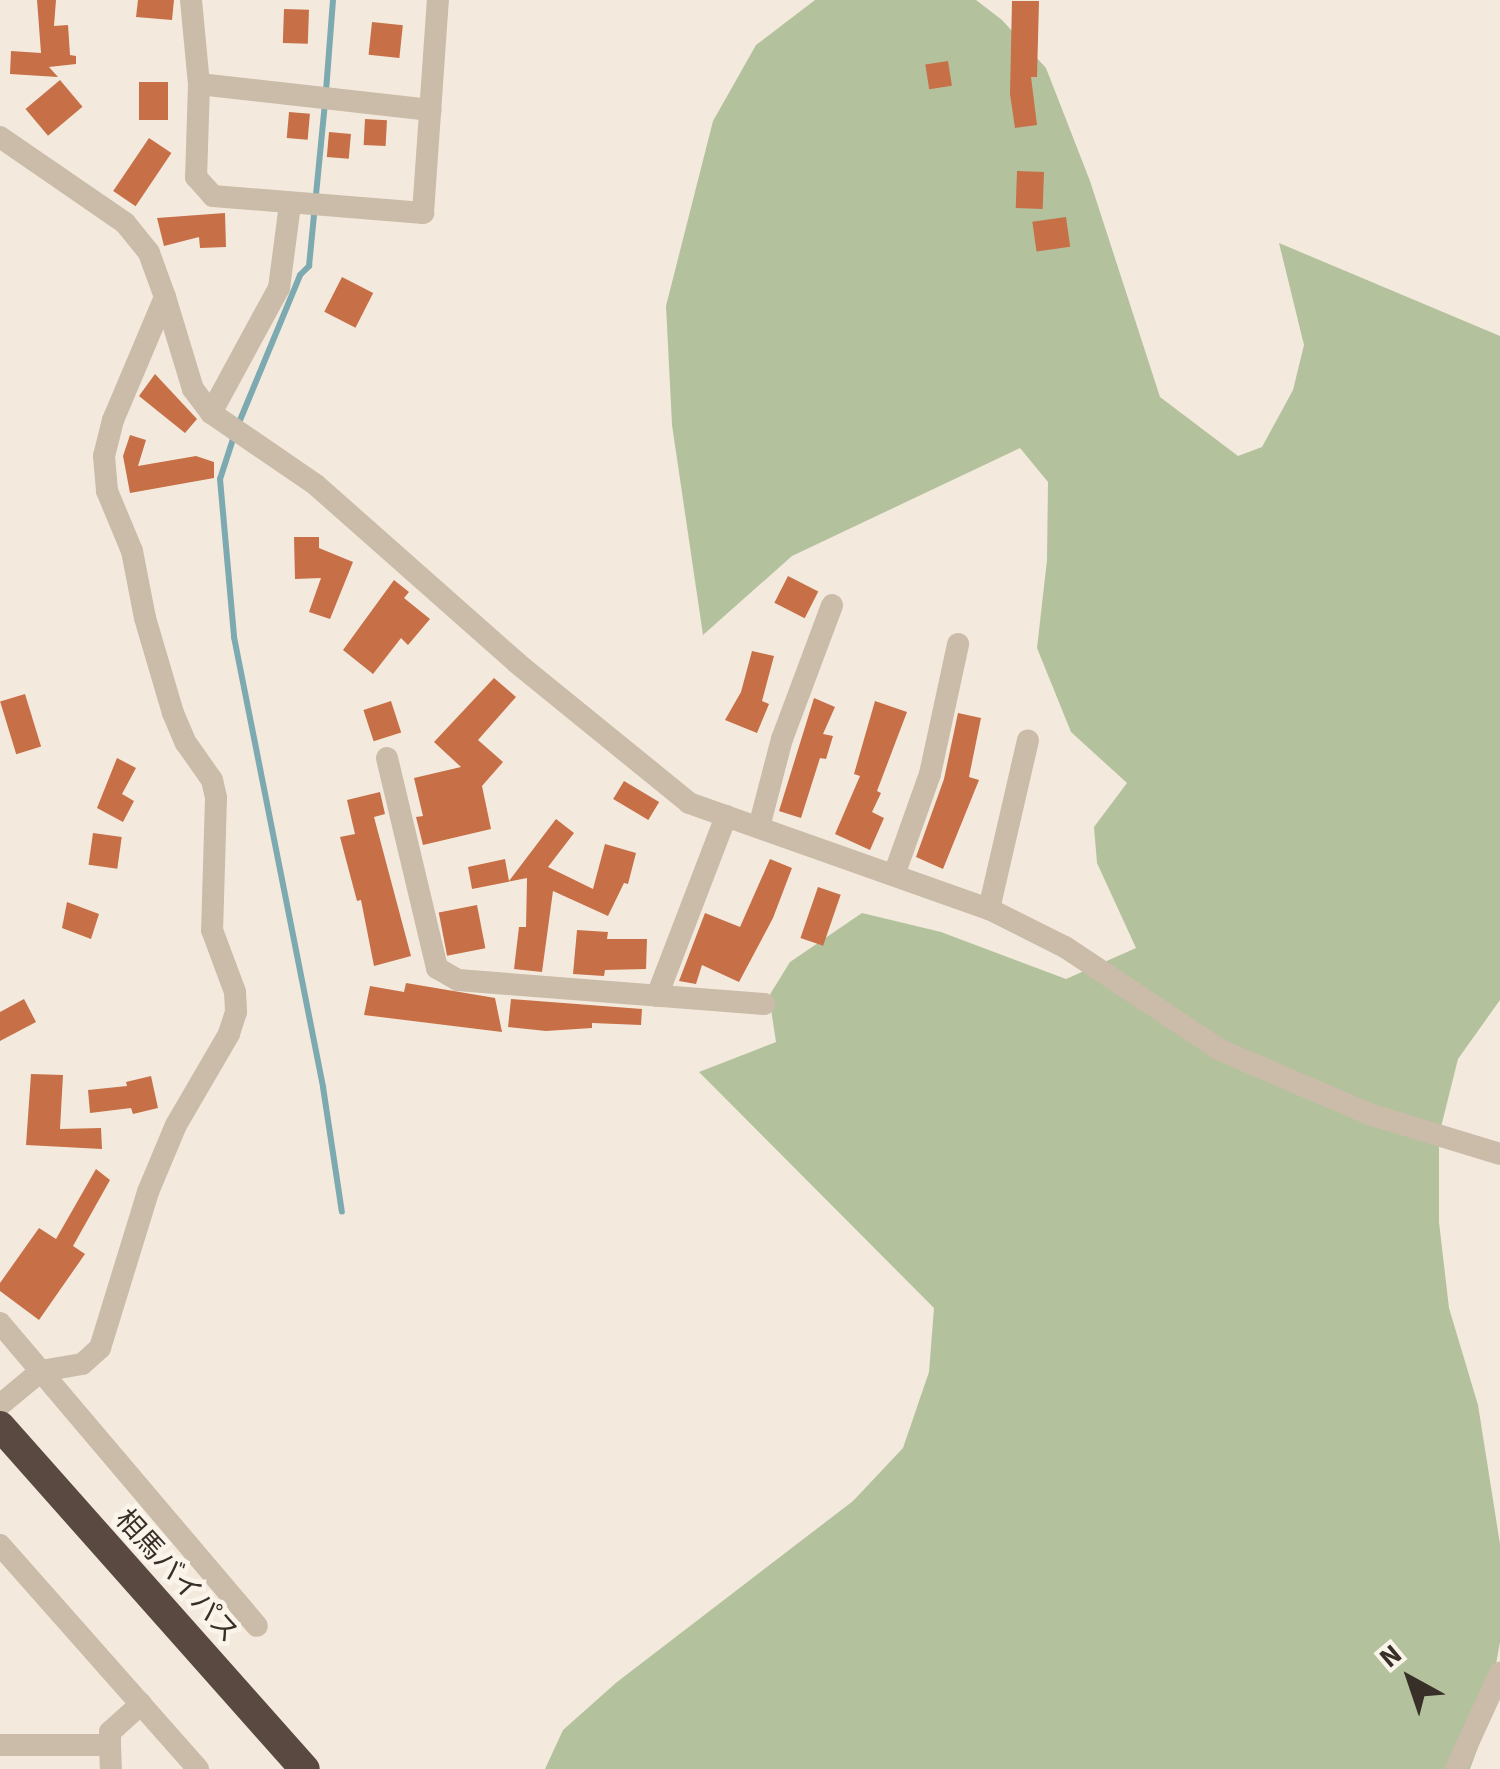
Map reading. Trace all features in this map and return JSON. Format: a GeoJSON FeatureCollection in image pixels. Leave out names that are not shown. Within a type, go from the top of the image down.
{"type":"FeatureCollection","features":[{"type":"Feature","properties":{"kind":"highway","name":"相馬バイパス"},"geometry":{"type":"LineString","coordinates":[[0,1426],[305,1769]]}},
{"type":"Feature","properties":{"kind":"street"},"geometry":{"type":"LineString","coordinates":[[190,0],[199,84],[196,178],[214,196],[423,213],[431,110],[432,1]]}},
{"type":"Feature","properties":{"kind":"street"},"geometry":{"type":"LineString","coordinates":[[199,84],[431,110]]}},
{"type":"Feature","properties":{"kind":"street"},"geometry":{"type":"LineString","coordinates":[[0,137],[125,223],[149,253],[193,389],[211,413],[316,485],[516,663],[689,803],[989,909],[1065,947],[1220,1050],[1372,1116],[1500,1154]]}},
{"type":"Feature","properties":{"kind":"street"},"geometry":{"type":"LineString","coordinates":[[211,413],[279,288],[290,205]]}},
{"type":"Feature","properties":{"kind":"street"},"geometry":{"type":"LineString","coordinates":[[0,1406],[33,1376],[82,1364],[100,1348],[148,1192],[176,1125],[229,1034],[236,1012],[236,992],[212,930],[216,798],[212,780],[186,743],[173,713],[145,618],[132,550],[107,491],[104,456],[113,420],[165,297]]}},
{"type":"Feature","properties":{"kind":"street"},"geometry":{"type":"LineString","coordinates":[[759,828],[782,739],[832,605]]}},
{"type":"Feature","properties":{"kind":"street"},"geometry":{"type":"LineString","coordinates":[[894,875],[930,774],[958,644]]}},
{"type":"Feature","properties":{"kind":"street"},"geometry":{"type":"LineString","coordinates":[[989,909],[1028,740]]}},
{"type":"Feature","properties":{"kind":"street"},"geometry":{"type":"LineString","coordinates":[[387,758],[437,968],[458,980],[764,1004]]}},
{"type":"Feature","properties":{"kind":"street"},"geometry":{"type":"LineString","coordinates":[[657,996],[726,816]]}},
{"type":"Feature","properties":{"kind":"street"},"geometry":{"type":"LineString","coordinates":[[0,1324],[33,1376],[257,1626]]}},
{"type":"Feature","properties":{"kind":"street"},"geometry":{"type":"LineString","coordinates":[[0,1545],[198,1769]]}},
{"type":"Feature","properties":{"kind":"street"},"geometry":{"type":"LineString","coordinates":[[1456,1769],[1500,1673]]}},
{"type":"Feature","properties":{"kind":"street"},"geometry":{"type":"LineString","coordinates":[[111,1769],[110,1732],[141,1704]]}},
{"type":"Feature","properties":{"kind":"street"},"geometry":{"type":"LineString","coordinates":[[0,1744],[110,1744]]}},
{"type":"Feature","properties":{"kind":"green space"},"geometry":{"type":"Polygon","coordinates":[[[815,0],[976,0],[1002,20],[1046,68],[1090,181],[1160,397],[1238,456],[1262,447],[1293,390],[1304,345],[1279,243],[1500,336],[1500,1000],[1458,1059],[1439,1135],[1439,1222],[1449,1308],[1478,1405],[1500,1544],[1500,1642],[1484,1731],[1470,1769],[545,1769],[563,1730],[617,1682],[853,1501],[903,1448],[929,1372],[934,1308],[699,1072],[776,1042],[769,996],[790,962],[862,913],[941,932],[1066,979],[1136,948],[1097,863],[1094,827],[1127,783],[1071,732],[1037,648],[1047,560],[1048,482],[1020,448],[792,556],[703,635],[672,425],[666,306],[713,121],[756,45],[815,0]]]}},
{"type":"Feature","properties":{"kind":"building"},"geometry":{"type":"Polygon","coordinates":[[[37,0],[56,0],[54,26],[68,25],[70,55],[76,56],[76,64],[49,67],[58,77],[10,74],[11,51],[41,53],[37,0]]]}},
{"type":"Feature","properties":{"kind":"building"},"geometry":{"type":"Polygon","coordinates":[[[138,0],[174,0],[172,20],[136,17],[138,0]]]}},
{"type":"Feature","properties":{"kind":"building"},"geometry":{"type":"Polygon","coordinates":[[[1012,1],[1039,1],[1037,77],[1031,77],[1037,125],[1015,128],[1010,94],[1012,1]]]}},
{"type":"Feature","properties":{"kind":"building"},"geometry":{"type":"Polygon","coordinates":[[[284,9],[309,10],[308,44],[283,43],[284,9]]]}},
{"type":"Feature","properties":{"kind":"building"},"geometry":{"type":"Polygon","coordinates":[[[372,22],[403,25],[399,58],[369,55],[372,22]]]}},
{"type":"Feature","properties":{"kind":"building"},"geometry":{"type":"Polygon","coordinates":[[[948,61],[952,86],[929,89],[925,65],[948,61]]]}},
{"type":"Feature","properties":{"kind":"building"},"geometry":{"type":"Polygon","coordinates":[[[60,80],[82,107],[48,136],[26,109],[60,80]]]}},
{"type":"Feature","properties":{"kind":"building"},"geometry":{"type":"Polygon","coordinates":[[[139,82],[168,82],[168,120],[139,120],[139,82]]]}},
{"type":"Feature","properties":{"kind":"building"},"geometry":{"type":"Polygon","coordinates":[[[289,112],[310,114],[308,140],[287,138],[289,112]]]}},
{"type":"Feature","properties":{"kind":"building"},"geometry":{"type":"Polygon","coordinates":[[[365,119],[387,120],[386,146],[364,145],[365,119]]]}},
{"type":"Feature","properties":{"kind":"building"},"geometry":{"type":"Polygon","coordinates":[[[329,132],[351,134],[349,159],[327,157],[329,132]]]}},
{"type":"Feature","properties":{"kind":"building"},"geometry":{"type":"Polygon","coordinates":[[[149,138],[171,153],[136,206],[113,191],[149,138]]]}},
{"type":"Feature","properties":{"kind":"building"},"geometry":{"type":"Polygon","coordinates":[[[1017,171],[1044,172],[1043,209],[1016,208],[1017,171]]]}},
{"type":"Feature","properties":{"kind":"building"},"geometry":{"type":"Polygon","coordinates":[[[225,213],[226,247],[200,248],[199,237],[164,246],[157,218],[225,213]]]}},
{"type":"Feature","properties":{"kind":"building"},"geometry":{"type":"Polygon","coordinates":[[[1066,217],[1070,247],[1037,251],[1032,222],[1066,217]]]}},
{"type":"Feature","properties":{"kind":"building"},"geometry":{"type":"Polygon","coordinates":[[[342,277],[373,293],[355,328],[324,312],[342,277]]]}},
{"type":"Feature","properties":{"kind":"building"},"geometry":{"type":"Polygon","coordinates":[[[155,374],[197,419],[185,433],[139,396],[155,374]]]}},
{"type":"Feature","properties":{"kind":"building"},"geometry":{"type":"Polygon","coordinates":[[[130,435],[146,440],[138,466],[196,456],[214,462],[214,478],[130,493],[123,456],[130,435]]]}},
{"type":"Feature","properties":{"kind":"building"},"geometry":{"type":"Polygon","coordinates":[[[294,537],[319,537],[319,548],[353,562],[330,619],[309,612],[321,578],[295,579],[294,537]]]}},
{"type":"Feature","properties":{"kind":"building"},"geometry":{"type":"Polygon","coordinates":[[[788,576],[818,591],[805,618],[774,603],[788,576]]]}},
{"type":"Feature","properties":{"kind":"building"},"geometry":{"type":"Polygon","coordinates":[[[394,580],[409,592],[404,598],[430,619],[408,645],[401,638],[373,674],[343,650],[394,580]]]}},
{"type":"Feature","properties":{"kind":"building"},"geometry":{"type":"Polygon","coordinates":[[[752,651],[774,656],[762,701],[769,704],[757,733],[725,720],[741,692],[752,651]]]}},
{"type":"Feature","properties":{"kind":"building"},"geometry":{"type":"Polygon","coordinates":[[[494,678],[516,697],[478,740],[503,762],[482,786],[491,829],[423,845],[416,817],[423,816],[414,778],[461,767],[434,742],[494,678]]]}},
{"type":"Feature","properties":{"kind":"building"},"geometry":{"type":"Polygon","coordinates":[[[25,694],[41,747],[16,754],[0,702],[25,694]]]}},
{"type":"Feature","properties":{"kind":"building"},"geometry":{"type":"Polygon","coordinates":[[[814,698],[835,707],[823,734],[833,736],[826,759],[820,758],[801,818],[779,811],[814,698]]]}},
{"type":"Feature","properties":{"kind":"building"},"geometry":{"type":"Polygon","coordinates":[[[391,701],[401,732],[374,741],[363,710],[391,701]]]}},
{"type":"Feature","properties":{"kind":"building"},"geometry":{"type":"Polygon","coordinates":[[[875,701],[907,712],[877,791],[881,793],[872,812],[884,818],[870,850],[835,834],[860,776],[854,774],[875,701]]]}},
{"type":"Feature","properties":{"kind":"building"},"geometry":{"type":"Polygon","coordinates":[[[958,713],[981,718],[969,777],[979,780],[943,869],[916,857],[944,779],[958,713]]]}},
{"type":"Feature","properties":{"kind":"building"},"geometry":{"type":"Polygon","coordinates":[[[117,758],[136,768],[122,794],[134,801],[123,822],[97,808],[117,758]]]}},
{"type":"Feature","properties":{"kind":"building"},"geometry":{"type":"Polygon","coordinates":[[[624,781],[659,802],[648,820],[613,799],[624,781]]]}},
{"type":"Feature","properties":{"kind":"building"},"geometry":{"type":"Polygon","coordinates":[[[380,792],[385,814],[374,817],[411,956],[374,966],[361,900],[357,901],[340,837],[355,834],[347,800],[380,792]]]}},
{"type":"Feature","properties":{"kind":"building"},"geometry":{"type":"Polygon","coordinates":[[[556,819],[574,833],[548,867],[593,889],[605,844],[636,853],[628,884],[624,883],[608,916],[553,891],[542,972],[514,969],[519,927],[526,927],[527,878],[472,889],[468,867],[505,859],[509,881],[556,819]]]}},
{"type":"Feature","properties":{"kind":"building"},"geometry":{"type":"Polygon","coordinates":[[[93,833],[122,837],[117,869],[89,865],[93,833]]]}},
{"type":"Feature","properties":{"kind":"building"},"geometry":{"type":"Polygon","coordinates":[[[770,859],[792,868],[773,918],[739,982],[702,965],[696,984],[679,981],[705,913],[740,927],[770,859]]]}},
{"type":"Feature","properties":{"kind":"building"},"geometry":{"type":"Polygon","coordinates":[[[818,887],[841,895],[823,946],[800,938],[818,887]]]}},
{"type":"Feature","properties":{"kind":"building"},"geometry":{"type":"Polygon","coordinates":[[[67,902],[99,914],[91,939],[62,928],[67,902]]]}},
{"type":"Feature","properties":{"kind":"building"},"geometry":{"type":"Polygon","coordinates":[[[477,905],[485,948],[447,956],[439,912],[477,905]]]}},
{"type":"Feature","properties":{"kind":"building"},"geometry":{"type":"Polygon","coordinates":[[[577,930],[608,932],[607,939],[647,939],[646,969],[605,970],[604,976],[573,974],[577,930]]]}},
{"type":"Feature","properties":{"kind":"building"},"geometry":{"type":"Polygon","coordinates":[[[406,983],[495,998],[502,1032],[364,1015],[370,986],[404,992],[406,983]]]}},
{"type":"Feature","properties":{"kind":"building"},"geometry":{"type":"Polygon","coordinates":[[[24,999],[36,1022],[0,1041],[0,1012],[24,999]]]}},
{"type":"Feature","properties":{"kind":"building"},"geometry":{"type":"Polygon","coordinates":[[[511,999],[642,1009],[641,1025],[592,1023],[592,1028],[546,1031],[508,1027],[511,999]]]}},
{"type":"Feature","properties":{"kind":"building"},"geometry":{"type":"Polygon","coordinates":[[[31,1074],[63,1075],[60,1129],[101,1128],[102,1149],[26,1145],[31,1074]]]}},
{"type":"Feature","properties":{"kind":"building"},"geometry":{"type":"Polygon","coordinates":[[[151,1076],[158,1108],[133,1114],[131,1108],[90,1113],[88,1090],[127,1086],[126,1082],[151,1076]]]}},
{"type":"Feature","properties":{"kind":"building"},"geometry":{"type":"Polygon","coordinates":[[[96,1169],[110,1180],[73,1246],[85,1254],[39,1320],[0,1291],[0,1283],[39,1228],[56,1239],[96,1169]]]}},
{"type":"Feature","properties":{"kind":"waterway"},"geometry":{"type":"LineString","coordinates":[[326,91],[333,0]]}},
{"type":"Feature","properties":{"kind":"waterway"},"geometry":{"type":"LineString","coordinates":[[238,425],[300,275],[309,266],[325,104]]}},
{"type":"Feature","properties":{"kind":"waterway"},"geometry":{"type":"LineString","coordinates":[[234,436],[220,479],[234,637],[323,1087],[342,1212]]}}]}
